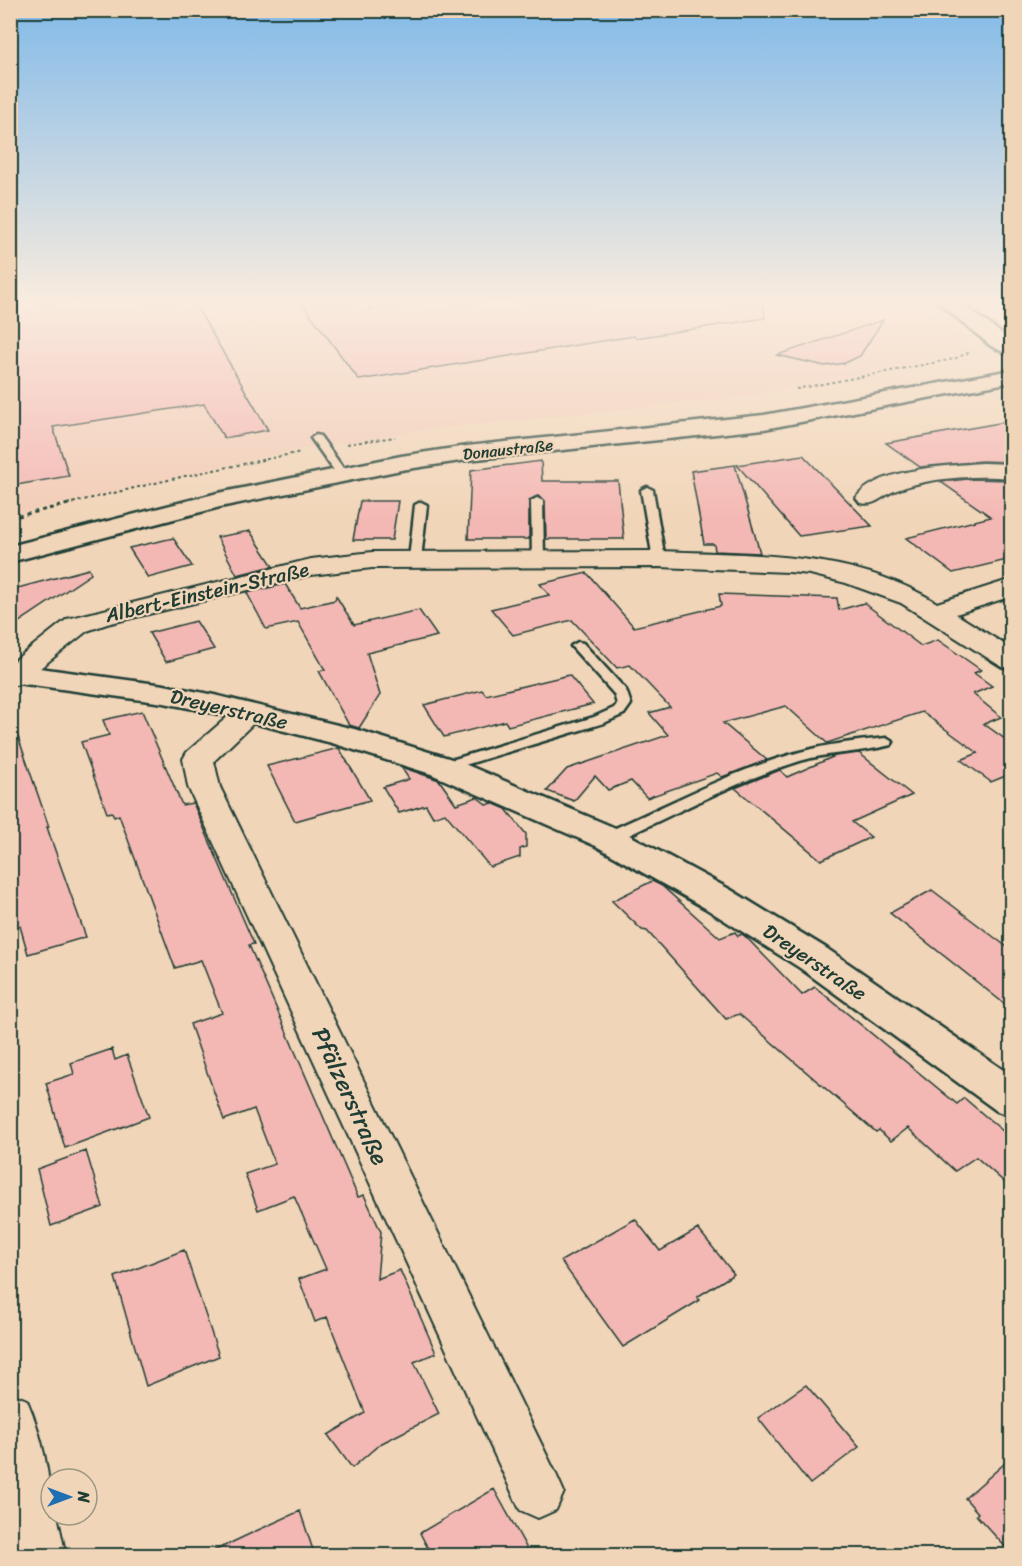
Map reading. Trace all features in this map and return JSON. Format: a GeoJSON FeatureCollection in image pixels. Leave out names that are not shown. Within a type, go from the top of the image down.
{"type":"FeatureCollection","features":[{"type":"Feature","properties":{"kind":"street","name":"Donaustraße"},"geometry":{"type":"LineString","coordinates":[[10,533],[105,510],[201,483],[329,456],[407,445],[719,414],[942,375]]}},
{"type":"Feature","properties":{"kind":"street","name":"Donaustraße"},"geometry":{"type":"LineString","coordinates":[[10,554],[218,500],[329,456],[467,453],[764,422],[1011,376]]}},
{"type":"Feature","properties":{"kind":"street"},"geometry":{"type":"LineString","coordinates":[[868,498],[877,489],[914,479],[991,470],[1011,471]]}},
{"type":"Feature","properties":{"kind":"street","name":"Albert-Einstein-Straße"},"geometry":{"type":"LineString","coordinates":[[12,675],[70,631],[98,618],[310,567],[372,560],[415,559],[659,559],[789,564],[820,568],[881,585],[910,597],[1011,661]]}},
{"type":"Feature","properties":{"kind":"street"},"geometry":{"type":"LineString","coordinates":[[934,612],[1011,587]]}},
{"type":"Feature","properties":{"kind":"street","name":"Dreyerstraße"},"geometry":{"type":"LineString","coordinates":[[12,675],[164,694],[343,736],[443,767],[608,838],[718,898],[813,958],[1011,1099]]}},
{"type":"Feature","properties":{"kind":"street","name":"Pfälzerstraße"},"geometry":{"type":"LineString","coordinates":[[249,713],[198,759],[204,787],[538,1492]]}},
{"type":"Feature","properties":{"kind":"street"},"geometry":{"type":"LineString","coordinates":[[10,1417],[40,1556]]}},
{"type":"Feature","properties":{"kind":"lane"},"geometry":{"type":"LineString","coordinates":[[647,490],[659,559]]}},
{"type":"Feature","properties":{"kind":"lane"},"geometry":{"type":"LineString","coordinates":[[537,501],[538,558]]}},
{"type":"Feature","properties":{"kind":"lane"},"geometry":{"type":"LineString","coordinates":[[415,559],[421,505]]}},
{"type":"Feature","properties":{"kind":"lane"},"geometry":{"type":"LineString","coordinates":[[443,767],[599,720],[619,711],[624,704],[621,693],[578,646]]}},
{"type":"Feature","properties":{"kind":"lane"},"geometry":{"type":"LineString","coordinates":[[608,838],[754,773],[797,757],[886,742]]}},
{"type":"Feature","properties":{"kind":"shaded area"},"geometry":{"type":"Polygon","coordinates":[[[10,375],[857,375],[750,396],[422,430],[285,452],[11,515],[10,375]]]}},
{"type":"Feature","properties":{"kind":"building"},"geometry":{"type":"Polygon","coordinates":[[[10,375],[236,375],[268,430],[224,438],[204,404],[53,427],[69,476],[10,486],[10,375]]]}},
{"type":"Feature","properties":{"kind":"building"},"geometry":{"type":"Polygon","coordinates":[[[355,375],[390,375],[359,380],[355,375]]]}},
{"type":"Feature","properties":{"kind":"building"},"geometry":{"type":"Polygon","coordinates":[[[1011,421],[1011,462],[982,461],[920,467],[886,443],[1011,421]]]}},
{"type":"Feature","properties":{"kind":"building"},"geometry":{"type":"Polygon","coordinates":[[[803,455],[872,526],[799,536],[737,465],[803,455]]]}},
{"type":"Feature","properties":{"kind":"building"},"geometry":{"type":"Polygon","coordinates":[[[541,461],[542,481],[618,481],[624,539],[546,539],[545,501],[538,496],[529,501],[529,539],[468,539],[471,470],[541,461]]]}},
{"type":"Feature","properties":{"kind":"building"},"geometry":{"type":"Polygon","coordinates":[[[735,465],[760,553],[715,551],[714,544],[704,544],[691,471],[735,465]]]}},
{"type":"Feature","properties":{"kind":"building"},"geometry":{"type":"Polygon","coordinates":[[[968,479],[1011,480],[1011,559],[953,573],[906,538],[991,517],[941,482],[968,479]]]}},
{"type":"Feature","properties":{"kind":"building"},"geometry":{"type":"Polygon","coordinates":[[[360,501],[398,501],[392,540],[353,540],[360,501]]]}},
{"type":"Feature","properties":{"kind":"building"},"geometry":{"type":"Polygon","coordinates":[[[250,531],[273,566],[237,575],[217,537],[250,531]]]}},
{"type":"Feature","properties":{"kind":"building"},"geometry":{"type":"Polygon","coordinates":[[[173,538],[192,566],[148,578],[129,548],[173,538]]]}},
{"type":"Feature","properties":{"kind":"building"},"geometry":{"type":"Polygon","coordinates":[[[89,569],[91,574],[10,628],[10,590],[89,569]]]}},
{"type":"Feature","properties":{"kind":"building"},"geometry":{"type":"Polygon","coordinates":[[[587,573],[634,627],[721,606],[719,594],[837,598],[839,610],[864,603],[921,646],[938,640],[981,670],[974,673],[992,686],[973,694],[1001,717],[984,724],[1008,741],[1011,739],[1011,778],[1008,775],[991,782],[961,760],[978,753],[922,712],[827,743],[786,706],[723,723],[767,760],[722,777],[717,773],[647,798],[631,781],[608,790],[595,776],[574,801],[547,791],[567,769],[668,735],[649,713],[670,707],[630,665],[617,668],[572,620],[513,635],[491,609],[549,595],[540,584],[587,573]]]}},
{"type":"Feature","properties":{"kind":"building"},"geometry":{"type":"Polygon","coordinates":[[[285,584],[300,608],[335,600],[336,596],[354,625],[419,610],[437,636],[367,653],[380,695],[359,728],[349,725],[319,671],[325,670],[298,622],[266,629],[247,593],[285,584]]]}},
{"type":"Feature","properties":{"kind":"building"},"geometry":{"type":"Polygon","coordinates":[[[196,621],[214,649],[166,662],[149,633],[196,621]]]}},
{"type":"Feature","properties":{"kind":"building"},"geometry":{"type":"Polygon","coordinates":[[[569,675],[593,704],[508,726],[505,721],[444,737],[424,705],[482,690],[486,695],[569,675]]]}},
{"type":"Feature","properties":{"kind":"building"},"geometry":{"type":"Polygon","coordinates":[[[142,711],[182,805],[193,803],[254,944],[249,945],[358,1197],[364,1195],[381,1232],[377,1279],[400,1270],[436,1353],[414,1362],[439,1414],[380,1444],[352,1468],[328,1435],[365,1413],[327,1317],[315,1322],[299,1279],[326,1269],[294,1196],[258,1210],[245,1174],[275,1164],[254,1109],[224,1120],[190,1024],[222,1013],[201,960],[175,968],[119,815],[114,817],[112,812],[107,813],[81,742],[109,735],[103,720],[142,711]]]}},
{"type":"Feature","properties":{"kind":"building"},"geometry":{"type":"Polygon","coordinates":[[[15,728],[86,937],[28,954],[20,926],[10,929],[10,729],[15,728]]]}},
{"type":"Feature","properties":{"kind":"building"},"geometry":{"type":"Polygon","coordinates":[[[339,748],[370,800],[295,821],[267,766],[339,748]]]}},
{"type":"Feature","properties":{"kind":"building"},"geometry":{"type":"Polygon","coordinates":[[[859,753],[912,795],[852,822],[871,837],[821,860],[735,788],[780,770],[787,777],[835,756],[859,753]]]}},
{"type":"Feature","properties":{"kind":"building"},"geometry":{"type":"Polygon","coordinates":[[[401,767],[439,780],[456,804],[477,797],[487,805],[492,803],[506,809],[526,834],[526,847],[520,849],[520,857],[490,867],[445,813],[433,817],[426,805],[399,813],[383,787],[409,779],[401,767]]]}},
{"type":"Feature","properties":{"kind":"building"},"geometry":{"type":"Polygon","coordinates":[[[652,881],[662,886],[720,938],[735,932],[738,936],[742,934],[802,995],[815,987],[957,1104],[964,1098],[1011,1138],[1011,1188],[976,1157],[955,1171],[908,1128],[891,1141],[879,1130],[876,1132],[739,1014],[726,1019],[647,931],[642,930],[612,901],[652,881]]]}},
{"type":"Feature","properties":{"kind":"building"},"geometry":{"type":"Polygon","coordinates":[[[932,890],[1011,950],[1011,1009],[890,913],[932,890]]]}},
{"type":"Feature","properties":{"kind":"building"},"geometry":{"type":"Polygon","coordinates":[[[112,1049],[115,1060],[127,1055],[149,1117],[65,1148],[46,1083],[74,1074],[71,1063],[112,1049]]]}},
{"type":"Feature","properties":{"kind":"building"},"geometry":{"type":"Polygon","coordinates":[[[86,1151],[103,1207],[51,1226],[37,1169],[86,1151]]]}},
{"type":"Feature","properties":{"kind":"building"},"geometry":{"type":"Polygon","coordinates":[[[635,1219],[660,1251],[698,1229],[734,1274],[697,1297],[700,1300],[623,1347],[561,1261],[635,1219]]]}},
{"type":"Feature","properties":{"kind":"building"},"geometry":{"type":"Polygon","coordinates":[[[184,1250],[219,1356],[146,1386],[115,1277],[184,1250]]]}},
{"type":"Feature","properties":{"kind":"building"},"geometry":{"type":"Polygon","coordinates":[[[806,1385],[859,1447],[810,1484],[758,1418],[806,1385]]]}},
{"type":"Feature","properties":{"kind":"building"},"geometry":{"type":"Polygon","coordinates":[[[1011,1458],[1011,1553],[976,1515],[978,1513],[965,1498],[1011,1458]]]}},
{"type":"Feature","properties":{"kind":"building"},"geometry":{"type":"Polygon","coordinates":[[[494,1489],[531,1556],[432,1556],[420,1533],[494,1489]]]}},
{"type":"Feature","properties":{"kind":"building"},"geometry":{"type":"Polygon","coordinates":[[[300,1511],[315,1556],[203,1556],[256,1531],[300,1511]]]}}]}
